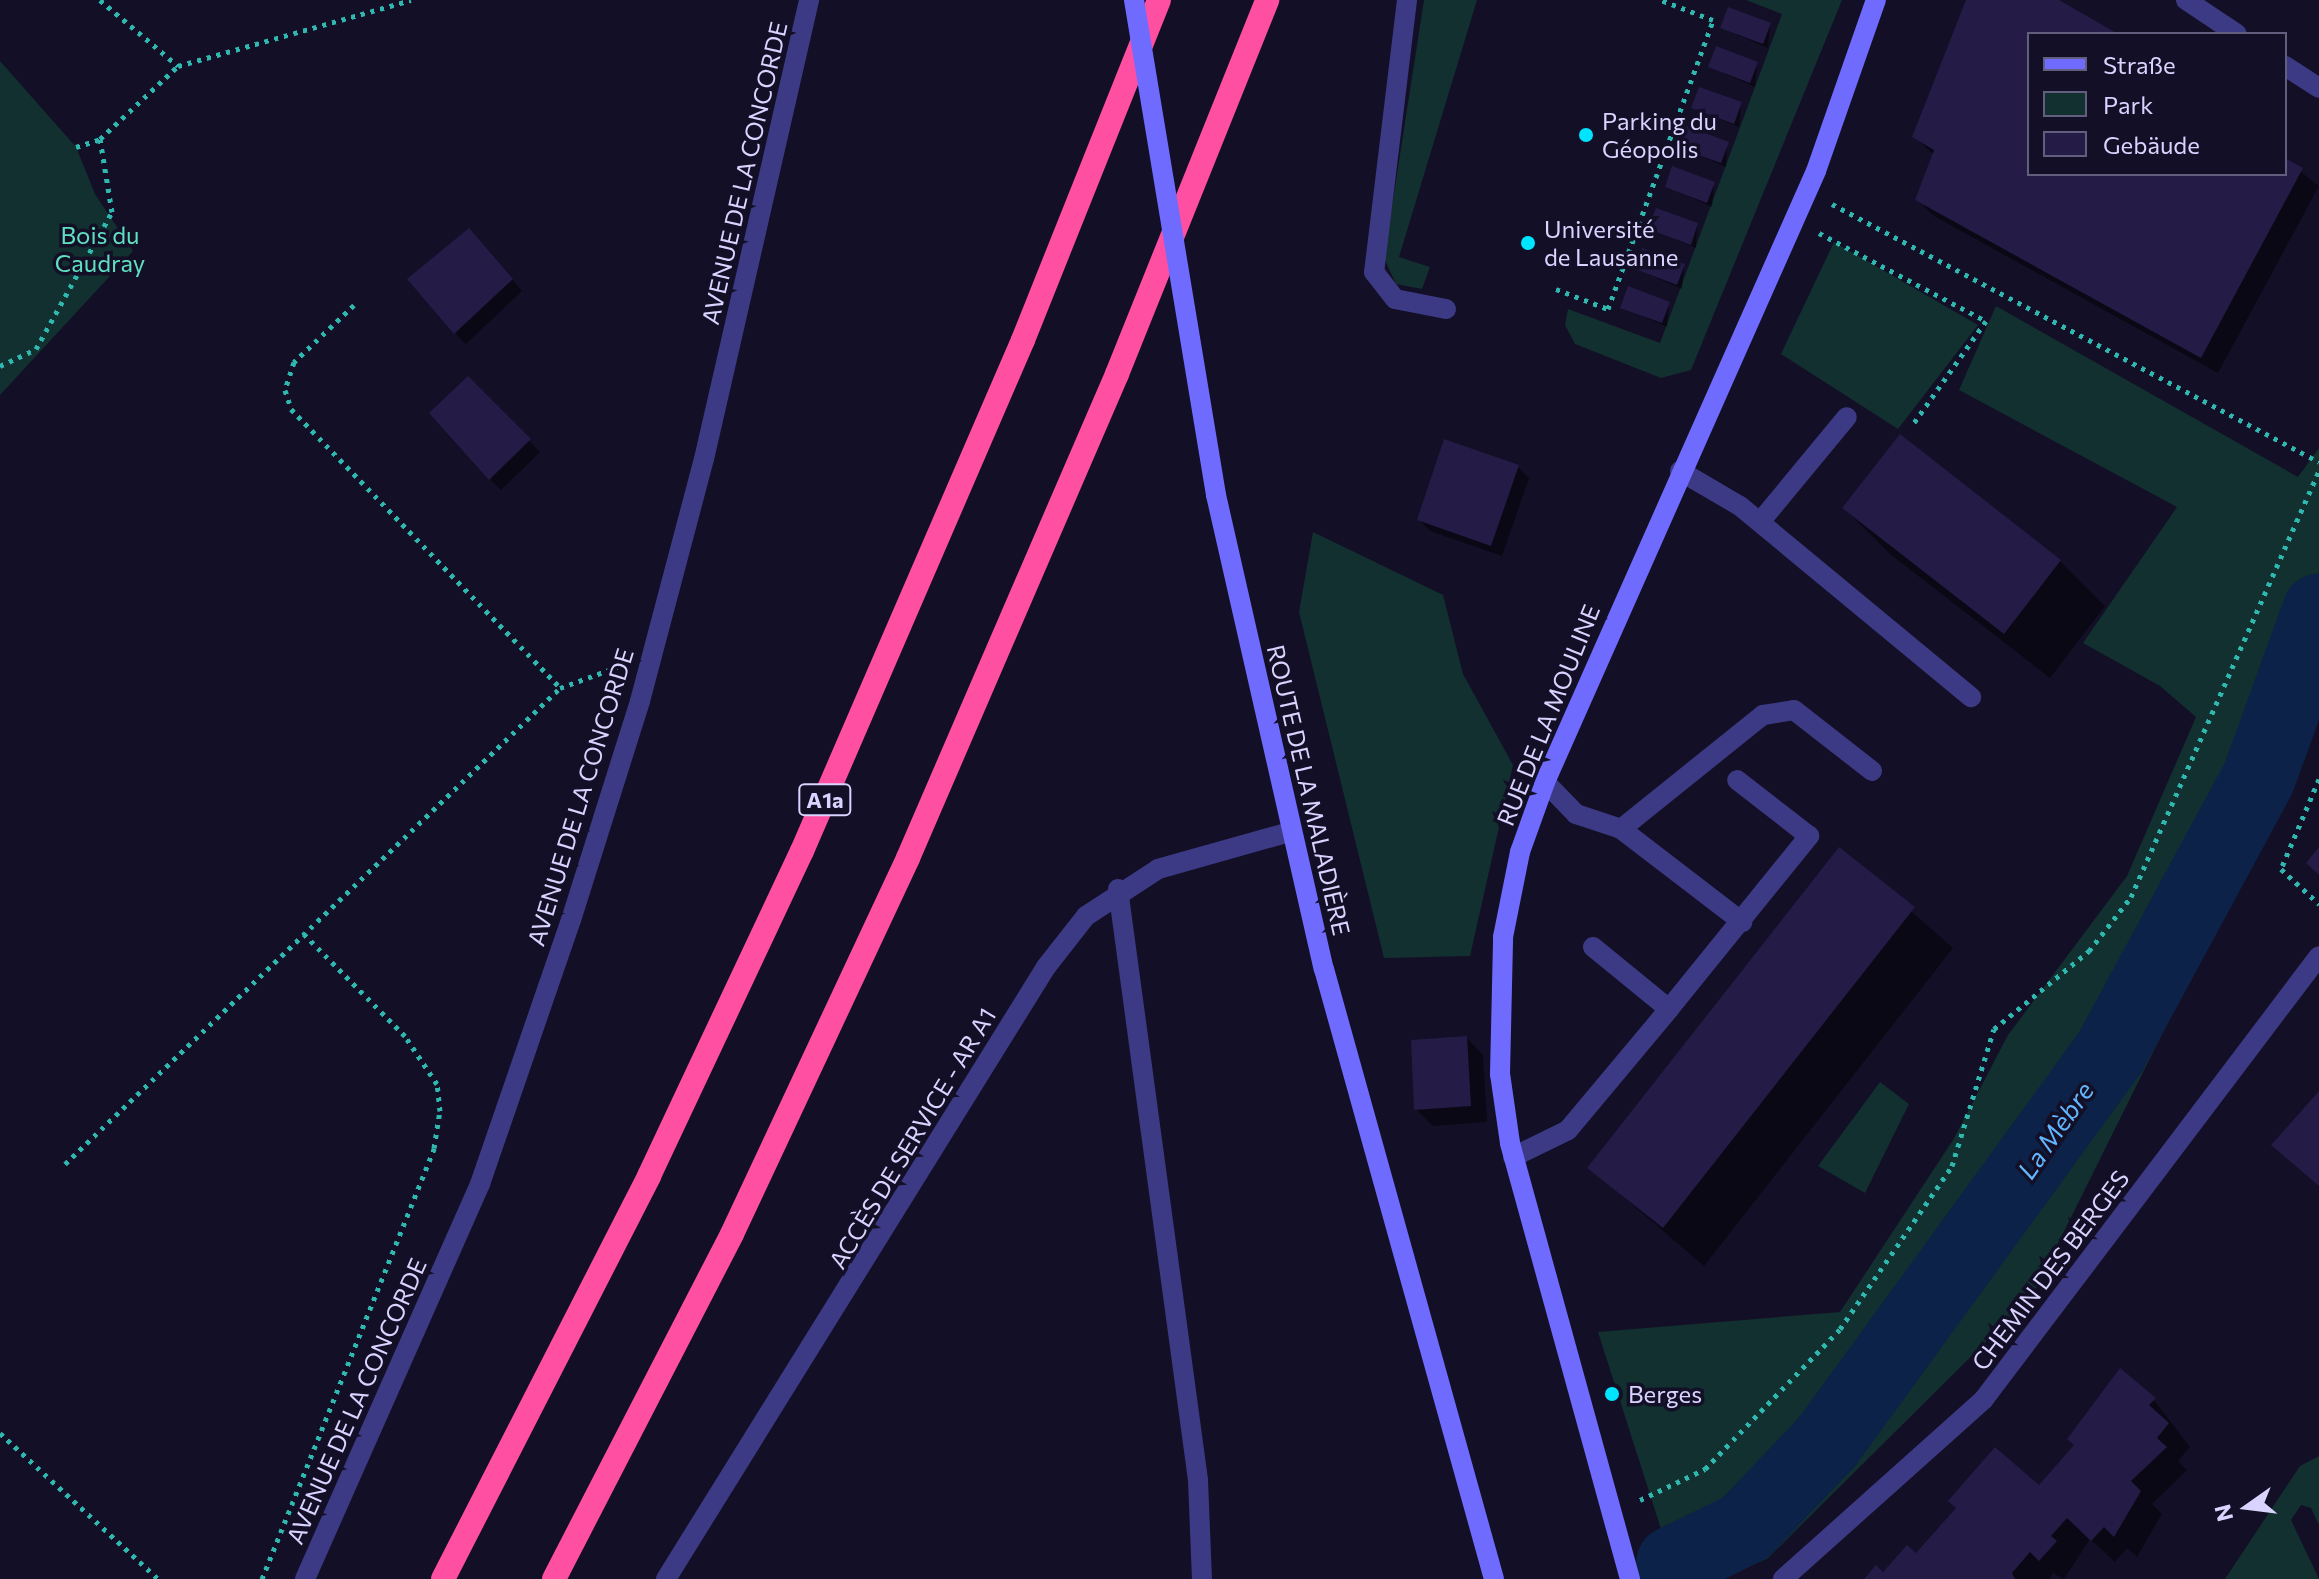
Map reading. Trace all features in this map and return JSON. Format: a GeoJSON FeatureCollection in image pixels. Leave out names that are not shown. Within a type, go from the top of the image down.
{"type":"FeatureCollection","features":[{"type":"Feature","properties":{"kind":"highway","name":"A1a"},"geometry":{"type":"LineString","coordinates":[[443,1579],[649,1176],[809,837],[1018,353],[1159,0]]}},
{"type":"Feature","properties":{"kind":"highway"},"geometry":{"type":"LineString","coordinates":[[554,1579],[732,1234],[908,858],[1117,374],[1267,0]]}},
{"type":"Feature","properties":{"kind":"street","name":"AVENUE DE LA CONCORDE"},"geometry":{"type":"LineString","coordinates":[[305,1579],[480,1184],[652,655],[792,98],[809,0]]}},
{"type":"Feature","properties":{"kind":"street","name":"ROUTE DE LA MALADIÈRE"},"geometry":{"type":"LineString","coordinates":[[1134,0],[1216,495],[1290,832],[1412,1302],[1494,1579]]}},
{"type":"Feature","properties":{"kind":"street"},"geometry":{"type":"LineString","coordinates":[[1407,0],[1374,272],[1395,299],[1446,309]]}},
{"type":"Feature","properties":{"kind":"street","name":"RUE DE LA MOULINE"},"geometry":{"type":"LineString","coordinates":[[1630,1579],[1513,1157],[1500,1074],[1503,937],[1520,852],[1545,782],[1806,191],[1876,0]]}},
{"type":"Feature","properties":{"kind":"street"},"geometry":{"type":"LineString","coordinates":[[2186,0],[2234,32]]}},
{"type":"Feature","properties":{"kind":"street"},"geometry":{"type":"LineString","coordinates":[[2287,67],[2319,88]]}},
{"type":"Feature","properties":{"kind":"street"},"geometry":{"type":"LineString","coordinates":[[1760,522],[1847,417]]}},
{"type":"Feature","properties":{"kind":"street"},"geometry":{"type":"LineString","coordinates":[[1680,471],[1760,522],[1971,697]]}},
{"type":"Feature","properties":{"kind":"street"},"geometry":{"type":"LineString","coordinates":[[1621,829],[1763,715],[1794,710],[1872,771]]}},
{"type":"Feature","properties":{"kind":"street"},"geometry":{"type":"LineString","coordinates":[[1513,1157],[1568,1130],[1742,922],[1809,836],[1737,780]]}},
{"type":"Feature","properties":{"kind":"street"},"geometry":{"type":"LineString","coordinates":[[1545,782],[1576,814],[1621,829],[1742,922]]}},
{"type":"Feature","properties":{"kind":"street","name":"ACCÈS DE SERVICE - AR A1"},"geometry":{"type":"LineString","coordinates":[[666,1579],[1046,967],[1118,889],[1189,859],[1290,832]]}},
{"type":"Feature","properties":{"kind":"street"},"geometry":{"type":"LineString","coordinates":[[1118,889],[1198,1480],[1202,1579]]}},
{"type":"Feature","properties":{"kind":"street"},"geometry":{"type":"LineString","coordinates":[[1593,947],[1669,1009]]}},
{"type":"Feature","properties":{"kind":"street","name":"CHEMIN DES BERGES"},"geometry":{"type":"LineString","coordinates":[[1783,1579],[1984,1399],[2319,956]]}},
{"type":"Feature","properties":{"kind":"path"},"geometry":{"type":"LineString","coordinates":[[100,0],[178,66]]}},
{"type":"Feature","properties":{"kind":"path"},"geometry":{"type":"LineString","coordinates":[[76,147],[100,139],[178,66],[411,0]]}},
{"type":"Feature","properties":{"kind":"path"},"geometry":{"type":"LineString","coordinates":[[1556,289],[1608,309],[1687,92],[1713,20],[1661,0]]}},
{"type":"Feature","properties":{"kind":"path"},"geometry":{"type":"LineString","coordinates":[[0,366],[36,349],[112,212],[100,139]]}},
{"type":"Feature","properties":{"kind":"path"},"geometry":{"type":"LineString","coordinates":[[1806,191],[2319,462]]}},
{"type":"Feature","properties":{"kind":"path"},"geometry":{"type":"LineString","coordinates":[[1792,223],[1842,241],[1986,321],[1913,424]]}},
{"type":"Feature","properties":{"kind":"path"},"geometry":{"type":"LineString","coordinates":[[354,305],[294,362],[285,390],[291,409],[560,688]]}},
{"type":"Feature","properties":{"kind":"path"},"geometry":{"type":"LineString","coordinates":[[1610,1514],[1705,1469],[1840,1329],[1952,1166],[1994,1029],[2089,951],[2144,875],[2319,470]]}},
{"type":"Feature","properties":{"kind":"path"},"geometry":{"type":"LineString","coordinates":[[65,1164],[560,688],[652,655]]}},
{"type":"Feature","properties":{"kind":"path"},"geometry":{"type":"LineString","coordinates":[[2319,779],[2281,869],[2319,904]]}},
{"type":"Feature","properties":{"kind":"path"},"geometry":{"type":"LineString","coordinates":[[262,1579],[434,1148],[440,1111],[437,1084],[405,1036],[304,934]]}},
{"type":"Feature","properties":{"kind":"path"},"geometry":{"type":"LineString","coordinates":[[0,1433],[158,1579]]}},
{"type":"Feature","properties":{"kind":"green space"},"geometry":{"type":"Polygon","coordinates":[[[1424,0],[1477,0],[1399,257],[1430,267],[1422,289],[1396,284],[1384,258],[1424,0]]]}},
{"type":"Feature","properties":{"kind":"green space"},"geometry":{"type":"Polygon","coordinates":[[[1746,0],[1842,0],[1691,370],[1661,378],[1575,344],[1565,325],[1568,309],[1660,343],[1782,14],[1746,0]]]}},
{"type":"Feature","properties":{"kind":"green space","name":"Bois du Caudray"},"geometry":{"type":"Polygon","coordinates":[[[0,61],[76,147],[95,194],[133,251],[0,395],[0,61]]]}},
{"type":"Feature","properties":{"kind":"green space"},"geometry":{"type":"Polygon","coordinates":[[[1834,242],[1978,325],[1898,429],[1781,354],[1834,242]]]}},
{"type":"Feature","properties":{"kind":"green space"},"geometry":{"type":"Polygon","coordinates":[[[1996,306],[2298,477],[2319,448],[2319,718],[2032,1296],[1767,1559],[1717,1579],[1677,1579],[1598,1332],[1840,1312],[1953,1140],[2008,1035],[2127,876],[2196,717],[2160,686],[2083,643],[2177,507],[1959,390],[1996,306]]]}},
{"type":"Feature","properties":{"kind":"green space"},"geometry":{"type":"Polygon","coordinates":[[[1313,532],[1443,595],[1463,674],[1513,765],[1470,956],[1384,958],[1299,612],[1313,532]]]}},
{"type":"Feature","properties":{"kind":"green space"},"geometry":{"type":"Polygon","coordinates":[[[1880,1082],[1909,1104],[1865,1193],[1818,1166],[1880,1082]]]}},
{"type":"Feature","properties":{"kind":"green space"},"geometry":{"type":"Polygon","coordinates":[[[2319,1456],[2319,1525],[2311,1508],[2301,1505],[2291,1520],[2319,1579],[2225,1579],[2300,1466],[2319,1456]]]}},
{"type":"Feature","properties":{"kind":"building"},"geometry":{"type":"Polygon","coordinates":[[[1966,0],[2059,0],[2115,32],[2027,32],[2027,176],[2287,176],[2287,159],[2303,168],[2201,358],[1915,200],[1934,150],[1912,137],[1966,0]]]}},
{"type":"Feature","properties":{"kind":"building"},"geometry":{"type":"Polygon","coordinates":[[[1728,7],[1771,23],[1763,44],[1720,28],[1728,7]]]}},
{"type":"Feature","properties":{"kind":"building"},"geometry":{"type":"Polygon","coordinates":[[[1716,46],[1758,62],[1750,83],[1708,67],[1716,46]]]}},
{"type":"Feature","properties":{"kind":"building"},"geometry":{"type":"Polygon","coordinates":[[[1699,87],[1742,102],[1734,124],[1691,108],[1699,87]]]}},
{"type":"Feature","properties":{"kind":"building"},"geometry":{"type":"Polygon","coordinates":[[[1686,126],[1729,142],[1721,163],[1678,148],[1686,126]]]}},
{"type":"Feature","properties":{"kind":"building"},"geometry":{"type":"Polygon","coordinates":[[[1672,166],[1715,182],[1707,203],[1665,187],[1672,166]]]}},
{"type":"Feature","properties":{"kind":"building"},"geometry":{"type":"Polygon","coordinates":[[[1656,208],[1698,223],[1691,245],[1648,229],[1656,208]]]}},
{"type":"Feature","properties":{"kind":"building"},"geometry":{"type":"Polygon","coordinates":[[[469,228],[513,279],[454,334],[407,279],[469,228]]]}},
{"type":"Feature","properties":{"kind":"building"},"geometry":{"type":"Polygon","coordinates":[[[1642,248],[1685,264],[1677,285],[1635,269],[1642,248]]]}},
{"type":"Feature","properties":{"kind":"building"},"geometry":{"type":"Polygon","coordinates":[[[1628,286],[1670,302],[1662,323],[1620,308],[1628,286]]]}},
{"type":"Feature","properties":{"kind":"building"},"geometry":{"type":"Polygon","coordinates":[[[468,376],[531,439],[489,480],[429,413],[468,376]]]}},
{"type":"Feature","properties":{"kind":"building"},"geometry":{"type":"Polygon","coordinates":[[[1900,434],[2061,560],[2004,634],[1842,508],[1900,434]]]}},
{"type":"Feature","properties":{"kind":"building"},"geometry":{"type":"Polygon","coordinates":[[[1444,439],[1519,465],[1491,546],[1417,520],[1444,439]]]}},
{"type":"Feature","properties":{"kind":"building"},"geometry":{"type":"Polygon","coordinates":[[[1839,847],[1915,907],[1663,1228],[1587,1168],[1839,847]]]}},
{"type":"Feature","properties":{"kind":"building"},"geometry":{"type":"Polygon","coordinates":[[[2319,847],[2319,875],[2306,863],[2319,847]]]}},
{"type":"Feature","properties":{"kind":"building"},"geometry":{"type":"Polygon","coordinates":[[[1467,1036],[1471,1106],[1414,1110],[1411,1040],[1467,1036]]]}},
{"type":"Feature","properties":{"kind":"building"},"geometry":{"type":"Polygon","coordinates":[[[2319,1091],[2319,1186],[2271,1145],[2319,1091]]]}},
{"type":"Feature","properties":{"kind":"building"},"geometry":{"type":"Polygon","coordinates":[[[2120,1368],[2156,1398],[2149,1405],[2169,1423],[2157,1438],[2167,1447],[2131,1481],[2141,1491],[2114,1537],[2104,1527],[2091,1541],[2067,1518],[2051,1536],[2057,1541],[2039,1561],[2030,1552],[2012,1573],[2015,1579],[1864,1579],[1876,1565],[1883,1572],[1907,1545],[1916,1553],[1956,1508],[1948,1501],[1995,1447],[2039,1485],[2074,1445],[2067,1439],[2120,1368]]]}},
{"type":"Feature","properties":{"kind":"waterway","name":"La Mèbre"},"geometry":{"type":"LineString","coordinates":[[1673,1563],[1745,1528],[1827,1442],[2111,1051],[2259,777],[2319,611]]}},
{"type":"Feature","properties":{"kind":"place","name":"Parking du Géopolis"},"geometry":{"type":"Point","coordinates":[1586,135]}},
{"type":"Feature","properties":{"kind":"place","name":"Université de Lausanne"},"geometry":{"type":"Point","coordinates":[1528,243]}},
{"type":"Feature","properties":{"kind":"place","name":"Berges"},"geometry":{"type":"Point","coordinates":[1612,1394]}}]}
